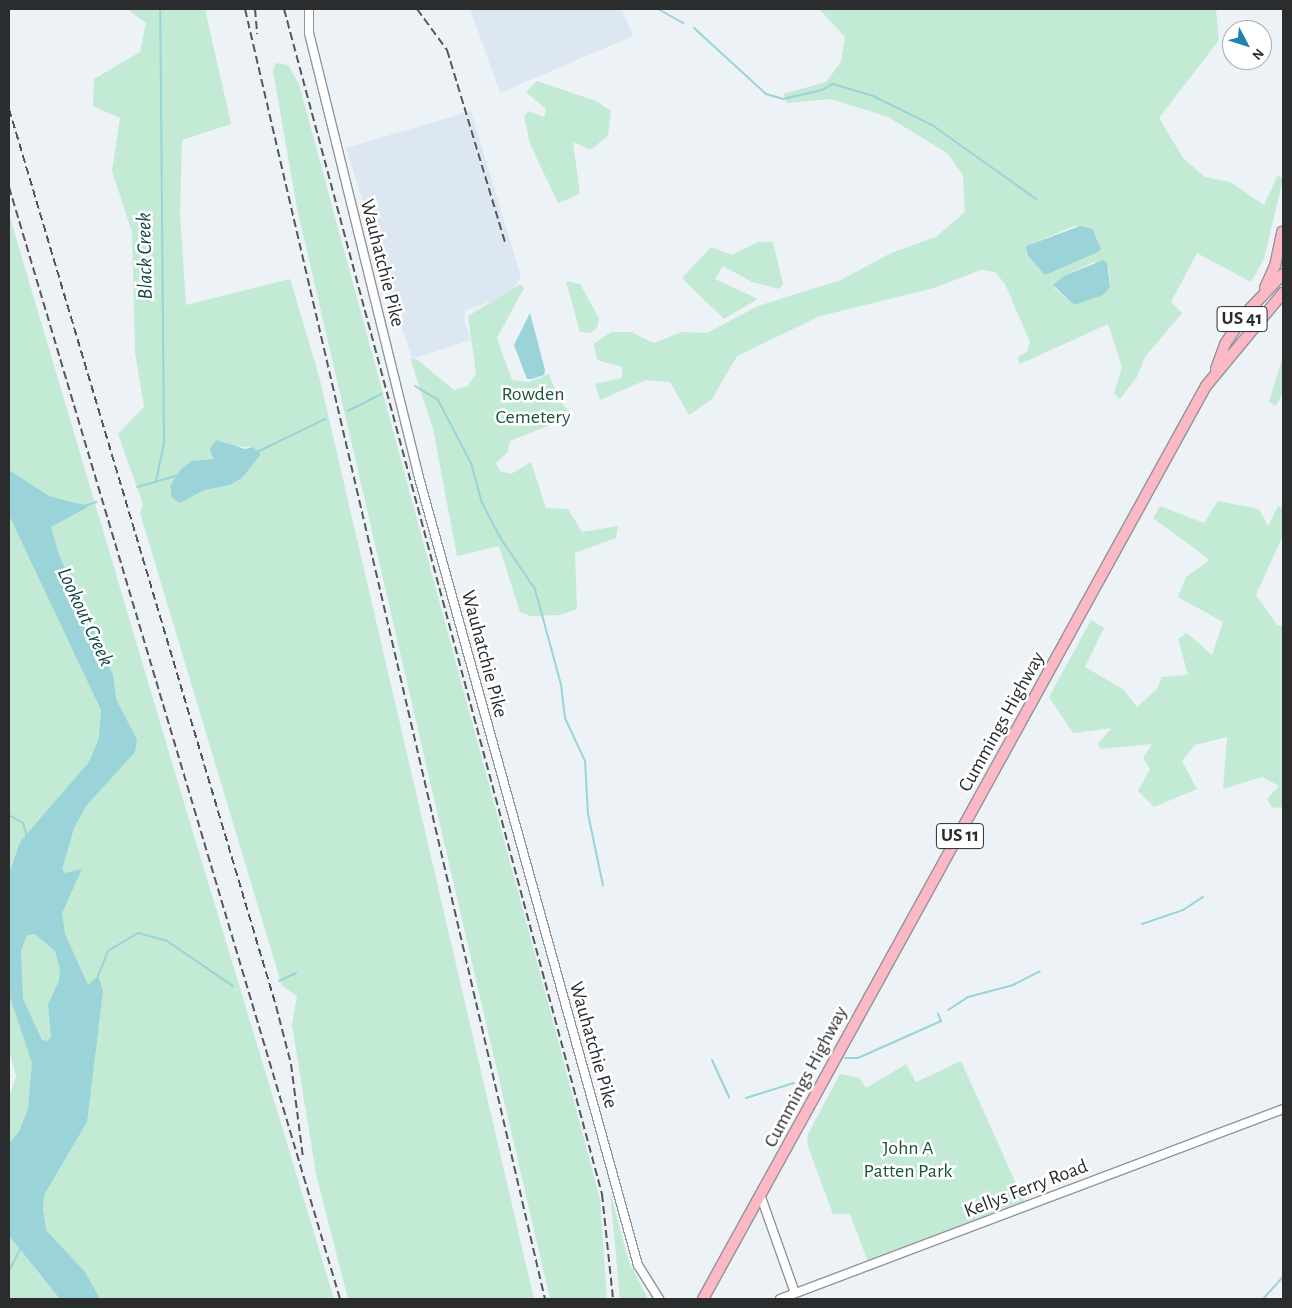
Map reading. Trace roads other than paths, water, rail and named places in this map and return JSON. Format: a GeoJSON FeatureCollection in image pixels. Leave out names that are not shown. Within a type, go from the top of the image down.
{"type":"FeatureCollection","features":[{"type":"Feature","properties":{"kind":"main road"},"geometry":{"type":"LineString","coordinates":[[1283,229],[1283,254]]}},
{"type":"Feature","properties":{"kind":"main road"},"geometry":{"type":"LineString","coordinates":[[1259,298],[1275,266],[1283,229]]}},
{"type":"Feature","properties":{"kind":"main road","name":"Cummings Highway"},"geometry":{"type":"LineString","coordinates":[[704,1299],[1215,372],[1224,344],[1259,298],[1283,274]]}},
{"type":"Feature","properties":{"kind":"main road","name":"Cummings Highway"},"geometry":{"type":"LineString","coordinates":[[1215,372],[1283,293]]}},
{"type":"Feature","properties":{"kind":"street","name":"Wauhatchie Pike"},"geometry":{"type":"LineString","coordinates":[[309,9],[309,33],[418,474],[638,1264],[660,1299]]}},
{"type":"Feature","properties":{"kind":"street","name":"Kellys Ferry Road"},"geometry":{"type":"LineString","coordinates":[[780,1299],[1283,1109]]}},
{"type":"Feature","properties":{"kind":"street"},"geometry":{"type":"LineString","coordinates":[[761,1197],[795,1293]]}},
{"type":"Feature","properties":{"kind":"water"},"geometry":{"type":"Polygon","coordinates":[[[1080,226],[1093,229],[1101,249],[1098,252],[1045,275],[1027,255],[1026,246],[1080,226]]]}},
{"type":"Feature","properties":{"kind":"water"},"geometry":{"type":"Polygon","coordinates":[[[1103,260],[1107,263],[1110,287],[1103,295],[1074,305],[1053,285],[1064,276],[1103,260]]]}},
{"type":"Feature","properties":{"kind":"water"},"geometry":{"type":"Polygon","coordinates":[[[530,313],[545,370],[544,375],[527,379],[514,345],[530,313]]]}},
{"type":"Feature","properties":{"kind":"water"},"geometry":{"type":"Polygon","coordinates":[[[216,440],[245,449],[253,447],[261,454],[242,478],[230,485],[204,490],[180,503],[172,498],[170,486],[180,470],[191,461],[213,459],[210,449],[216,440]]]}},
{"type":"Feature","properties":{"kind":"water","name":"Lookout Creek"},"geometry":{"type":"Polygon","coordinates":[[[9,470],[49,496],[88,507],[51,527],[59,555],[113,675],[116,699],[137,740],[135,752],[86,806],[74,828],[62,870],[65,873],[82,869],[62,913],[65,934],[88,985],[98,976],[103,991],[87,1122],[44,1195],[43,1209],[46,1230],[85,1272],[100,1299],[60,1299],[9,1236],[9,1143],[19,1132],[28,1109],[32,1063],[9,994],[9,874],[20,842],[89,762],[99,738],[101,710],[9,515],[9,470]],[[35,934],[27,935],[21,951],[23,999],[42,1040],[48,1041],[51,1037],[48,1004],[59,981],[60,969],[55,951],[35,934]]]}},
{"type":"Feature","properties":{"kind":"waterway","name":"Black Creek"},"geometry":{"type":"LineString","coordinates":[[156,481],[164,443],[160,9]]}},
{"type":"Feature","properties":{"kind":"waterway"},"geometry":{"type":"LineString","coordinates":[[658,9],[683,23]]}},
{"type":"Feature","properties":{"kind":"waterway"},"geometry":{"type":"LineString","coordinates":[[694,28],[766,94],[783,99],[822,90],[833,84],[873,96],[932,125],[1036,199]]}},
{"type":"Feature","properties":{"kind":"waterway"},"geometry":{"type":"LineString","coordinates":[[415,386],[438,400],[471,463],[482,503],[501,539],[535,589],[561,685],[565,718],[585,761],[588,814],[603,885]]}},
{"type":"Feature","properties":{"kind":"waterway"},"geometry":{"type":"LineString","coordinates":[[348,411],[382,394]]}},
{"type":"Feature","properties":{"kind":"waterway"},"geometry":{"type":"LineString","coordinates":[[257,452],[325,419]]}},
{"type":"Feature","properties":{"kind":"waterway","name":"Black Creek"},"geometry":{"type":"LineString","coordinates":[[137,487],[176,476]]}},
{"type":"Feature","properties":{"kind":"waterway","name":"Black Creek"},"geometry":{"type":"LineString","coordinates":[[67,502],[84,506],[96,502]]}},
{"type":"Feature","properties":{"kind":"waterway"},"geometry":{"type":"LineString","coordinates":[[9,815],[23,823],[27,836]]}},
{"type":"Feature","properties":{"kind":"waterway"},"geometry":{"type":"LineString","coordinates":[[1142,924],[1183,910],[1203,897]]}},
{"type":"Feature","properties":{"kind":"waterway"},"geometry":{"type":"LineString","coordinates":[[98,976],[108,951],[138,933],[167,941],[233,986]]}},
{"type":"Feature","properties":{"kind":"waterway"},"geometry":{"type":"LineString","coordinates":[[948,1010],[968,997],[1013,985],[1040,971]]}},
{"type":"Feature","properties":{"kind":"waterway"},"geometry":{"type":"LineString","coordinates":[[279,981],[296,973]]}},
{"type":"Feature","properties":{"kind":"waterway"},"geometry":{"type":"LineString","coordinates":[[845,1058],[858,1058],[941,1021],[938,1014]]}},
{"type":"Feature","properties":{"kind":"waterway"},"geometry":{"type":"LineString","coordinates":[[712,1060],[729,1097]]}},
{"type":"Feature","properties":{"kind":"waterway"},"geometry":{"type":"LineString","coordinates":[[746,1098],[794,1083]]}},
{"type":"Feature","properties":{"kind":"waterway"},"geometry":{"type":"LineString","coordinates":[[9,1271],[20,1249]]}},
{"type":"Feature","properties":{"kind":"waterway"},"geometry":{"type":"LineString","coordinates":[[1263,1299],[1283,1277]]}},
{"type":"Feature","properties":{"kind":"railway"},"geometry":{"type":"LineString","coordinates":[[245,9],[545,1299]]}},
{"type":"Feature","properties":{"kind":"railway"},"geometry":{"type":"LineString","coordinates":[[255,9],[257,34]]}},
{"type":"Feature","properties":{"kind":"railway"},"geometry":{"type":"LineString","coordinates":[[284,9],[602,1194],[613,1299]]}},
{"type":"Feature","properties":{"kind":"railway"},"geometry":{"type":"LineString","coordinates":[[417,9],[447,50],[505,242]]}},
{"type":"Feature","properties":{"kind":"railway"},"geometry":{"type":"LineString","coordinates":[[9,109],[276,1006],[291,1064],[303,1158]]}},
{"type":"Feature","properties":{"kind":"railway"},"geometry":{"type":"LineString","coordinates":[[9,187],[340,1299]]}},
{"type":"Feature","properties":{"kind":"park label","name":"Rowden Cemetery"},"geometry":{"type":"Point","coordinates":[533,406]}},
{"type":"Feature","properties":{"kind":"park label","name":"John A Patten Park"},"geometry":{"type":"Point","coordinates":[908,1160]}}]}
